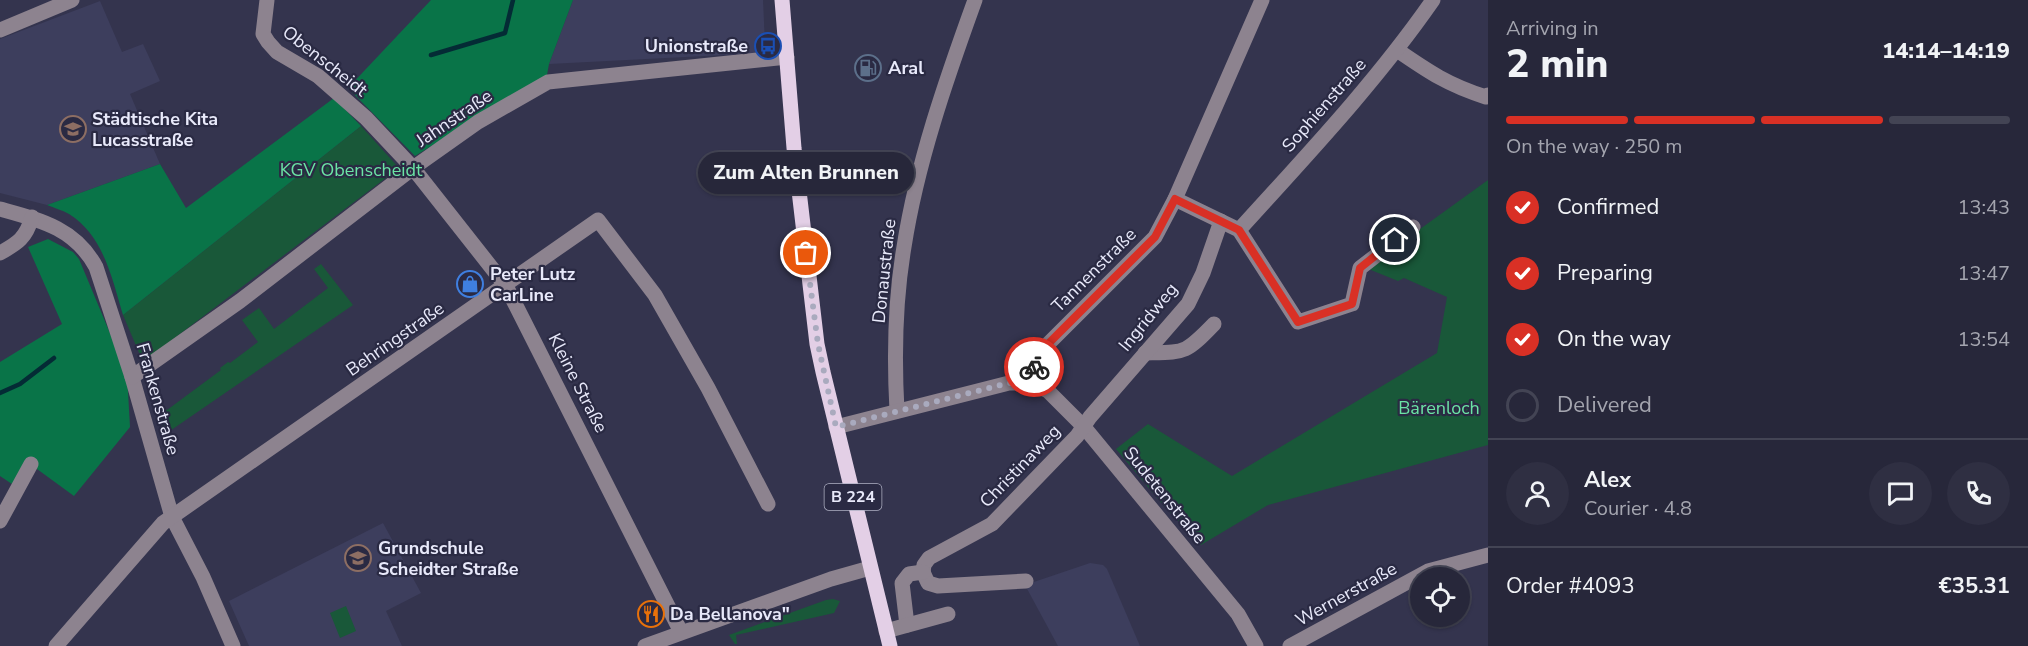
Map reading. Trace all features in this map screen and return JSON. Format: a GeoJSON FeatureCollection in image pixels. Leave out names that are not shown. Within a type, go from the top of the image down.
{"type":"FeatureCollection","features":[{"type":"Feature","properties":{"kind":"main road","name":"B 224"},"geometry":{"type":"LineString","coordinates":[[782,0],[794,148],[818,344],[890,646]]}},
{"type":"Feature","properties":{"kind":"street"},"geometry":{"type":"LineString","coordinates":[[0,30],[72,0]]}},
{"type":"Feature","properties":{"kind":"street","name":"Obenscheidt"},"geometry":{"type":"LineString","coordinates":[[267,0],[263,34],[277,52],[318,76],[342,95],[413,168]]}},
{"type":"Feature","properties":{"kind":"street","name":"Donaustraße"},"geometry":{"type":"LineString","coordinates":[[897,411],[896,346],[903,247],[913,199],[938,111],[975,0]]}},
{"type":"Feature","properties":{"kind":"street","name":"Tannenstraße"},"geometry":{"type":"LineString","coordinates":[[1030,383],[1042,350],[1155,237],[1175,199],[1262,0]]}},
{"type":"Feature","properties":{"kind":"street","name":"Sophienstraße"},"geometry":{"type":"LineString","coordinates":[[1239,230],[1328,132],[1397,50],[1433,0]]}},
{"type":"Feature","properties":{"kind":"street"},"geometry":{"type":"LineString","coordinates":[[1397,50],[1438,79],[1463,90],[1486,97],[1488,95]]}},
{"type":"Feature","properties":{"kind":"street","name":"Jahnstraße"},"geometry":{"type":"LineString","coordinates":[[132,376],[240,301],[413,168],[478,122],[548,82],[787,57]]}},
{"type":"Feature","properties":{"kind":"street","name":"Kleine Straße"},"geometry":{"type":"LineString","coordinates":[[413,168],[506,286],[681,633]]}},
{"type":"Feature","properties":{"kind":"street"},"geometry":{"type":"LineString","coordinates":[[1175,199],[1239,230],[1296,320],[1301,322],[1352,304],[1360,268],[1413,227]]}},
{"type":"Feature","properties":{"kind":"street","name":"Frankenstraße"},"geometry":{"type":"LineString","coordinates":[[0,209],[32,217],[68,234],[89,254],[96,267],[132,376],[171,517],[203,577],[233,646]]}},
{"type":"Feature","properties":{"kind":"street"},"geometry":{"type":"LineString","coordinates":[[0,253],[21,240],[28,231],[32,217]]}},
{"type":"Feature","properties":{"kind":"street","name":"Behringstraße"},"geometry":{"type":"LineString","coordinates":[[56,646],[163,523],[598,220],[655,295],[708,388],[768,504]]}},
{"type":"Feature","properties":{"kind":"street","name":"Ingridweg"},"geometry":{"type":"LineString","coordinates":[[1084,427],[1188,304],[1203,273],[1221,221]]}},
{"type":"Feature","properties":{"kind":"street"},"geometry":{"type":"LineString","coordinates":[[1145,353],[1186,350],[1193,346],[1214,324]]}},
{"type":"Feature","properties":{"kind":"street"},"geometry":{"type":"LineString","coordinates":[[836,427],[1009,383],[1030,383]]}},
{"type":"Feature","properties":{"kind":"street","name":"Sudetenstraße"},"geometry":{"type":"LineString","coordinates":[[1030,383],[1048,391],[1084,427],[1238,614],[1256,646]]}},
{"type":"Feature","properties":{"kind":"street","name":"Christinaweg"},"geometry":{"type":"LineString","coordinates":[[907,625],[902,583],[909,574],[923,572],[924,565],[929,558],[992,524],[1084,427]]}},
{"type":"Feature","properties":{"kind":"street"},"geometry":{"type":"LineString","coordinates":[[0,521],[31,464]]}},
{"type":"Feature","properties":{"kind":"street","name":"Wernerstraße"},"geometry":{"type":"LineString","coordinates":[[1290,646],[1428,571],[1488,555]]}},
{"type":"Feature","properties":{"kind":"street"},"geometry":{"type":"LineString","coordinates":[[645,646],[831,579],[870,568]]}},
{"type":"Feature","properties":{"kind":"street"},"geometry":{"type":"LineString","coordinates":[[923,572],[928,583],[938,586],[1026,581]]}},
{"type":"Feature","properties":{"kind":"street"},"geometry":{"type":"LineString","coordinates":[[886,631],[948,614]]}},
{"type":"Feature","properties":{"kind":"shaded area"},"geometry":{"type":"Polygon","coordinates":[[[573,0],[763,0],[765,45],[763,53],[549,64],[573,0]]]}},
{"type":"Feature","properties":{"kind":"shaded area","name":"Städtische Kita Lucasstraße"},"geometry":{"type":"Polygon","coordinates":[[[100,1],[122,52],[143,44],[160,81],[130,94],[160,164],[47,205],[0,193],[0,39],[100,1]]]}},
{"type":"Feature","properties":{"kind":"shaded area","name":"Grundschule Scheidter Straße"},"geometry":{"type":"Polygon","coordinates":[[[383,523],[421,593],[386,611],[402,646],[249,646],[229,601],[383,523]]]}},
{"type":"Feature","properties":{"kind":"shaded area"},"geometry":{"type":"Polygon","coordinates":[[[1090,563],[1103,565],[1107,569],[1140,646],[1058,646],[1025,585],[1090,563]]]}},
{"type":"Feature","properties":{"kind":"green space"},"geometry":{"type":"Polygon","coordinates":[[[431,0],[573,0],[547,75],[415,156],[348,88],[431,0]]]}},
{"type":"Feature","properties":{"kind":"green space"},"geometry":{"type":"Polygon","coordinates":[[[334,98],[361,126],[123,315],[105,259],[91,234],[69,214],[47,205],[160,164],[186,208],[334,98]]]}},
{"type":"Feature","properties":{"kind":"green space","name":"KGV Obenscheidt"},"geometry":{"type":"Polygon","coordinates":[[[361,126],[399,168],[143,362],[123,315],[361,126]]]}},
{"type":"Feature","properties":{"kind":"green space","name":"Bärenloch"},"geometry":{"type":"Polygon","coordinates":[[[1488,180],[1488,445],[1268,505],[1201,545],[1164,506],[1116,449],[1148,424],[1232,476],[1437,353],[1447,297],[1404,278],[1398,281],[1366,268],[1488,180]]]}},
{"type":"Feature","properties":{"kind":"green space"},"geometry":{"type":"Polygon","coordinates":[[[48,239],[73,252],[79,259],[127,374],[130,427],[74,496],[26,461],[12,484],[0,476],[0,362],[62,324],[28,247],[48,239]]]}},
{"type":"Feature","properties":{"kind":"green space"},"geometry":{"type":"Polygon","coordinates":[[[321,264],[353,305],[164,435],[153,392],[167,410],[221,370],[220,368],[228,362],[230,363],[258,342],[242,320],[259,308],[274,329],[328,288],[314,269],[321,264]]]}},
{"type":"Feature","properties":{"kind":"green space"},"geometry":{"type":"Polygon","coordinates":[[[826,600],[840,601],[834,613],[736,635],[737,644],[729,635],[826,600]]]}},
{"type":"Feature","properties":{"kind":"green space"},"geometry":{"type":"Polygon","coordinates":[[[346,606],[356,631],[340,638],[330,613],[346,606]]]}},
{"type":"Feature","properties":{"kind":"waterway"},"geometry":{"type":"LineString","coordinates":[[431,55],[505,33],[513,0]]}},
{"type":"Feature","properties":{"kind":"waterway"},"geometry":{"type":"LineString","coordinates":[[0,393],[20,384],[54,358]]}},
{"type":"Feature","properties":{"kind":"way so far"},"geometry":{"type":"LineString","coordinates":[[806,253],[822,372],[836,427],[1009,383],[1030,383],[1034,367]]}},
{"type":"Feature","properties":{"kind":"place","name":"Unionstraße"},"geometry":{"type":"Point","coordinates":[768,46]}},
{"type":"Feature","properties":{"kind":"place","name":"Aral"},"geometry":{"type":"Point","coordinates":[868,68]}},
{"type":"Feature","properties":{"kind":"place","name":"Städtische Kita Lucasstraße"},"geometry":{"type":"Point","coordinates":[73,129]}},
{"type":"Feature","properties":{"kind":"place","name":"Zum Alten Brunnen"},"geometry":{"type":"Point","coordinates":[806,253]}},
{"type":"Feature","properties":{"kind":"place","name":"Peter Lutz CarLine"},"geometry":{"type":"Point","coordinates":[470,284]}},
{"type":"Feature","properties":{"kind":"place","name":"Grundschule Scheidter Straße"},"geometry":{"type":"Point","coordinates":[358,558]}},
{"type":"Feature","properties":{"kind":"place","name":"Da Bellanova\""},"geometry":{"type":"Point","coordinates":[651,614]}},
{"type":"Feature","properties":{"kind":"route"},"geometry":{"type":"LineString","coordinates":[[1034,367],[1042,350],[1155,237],[1175,199],[1239,230],[1298,322],[1352,304],[1360,268],[1395,240]]}}]}
